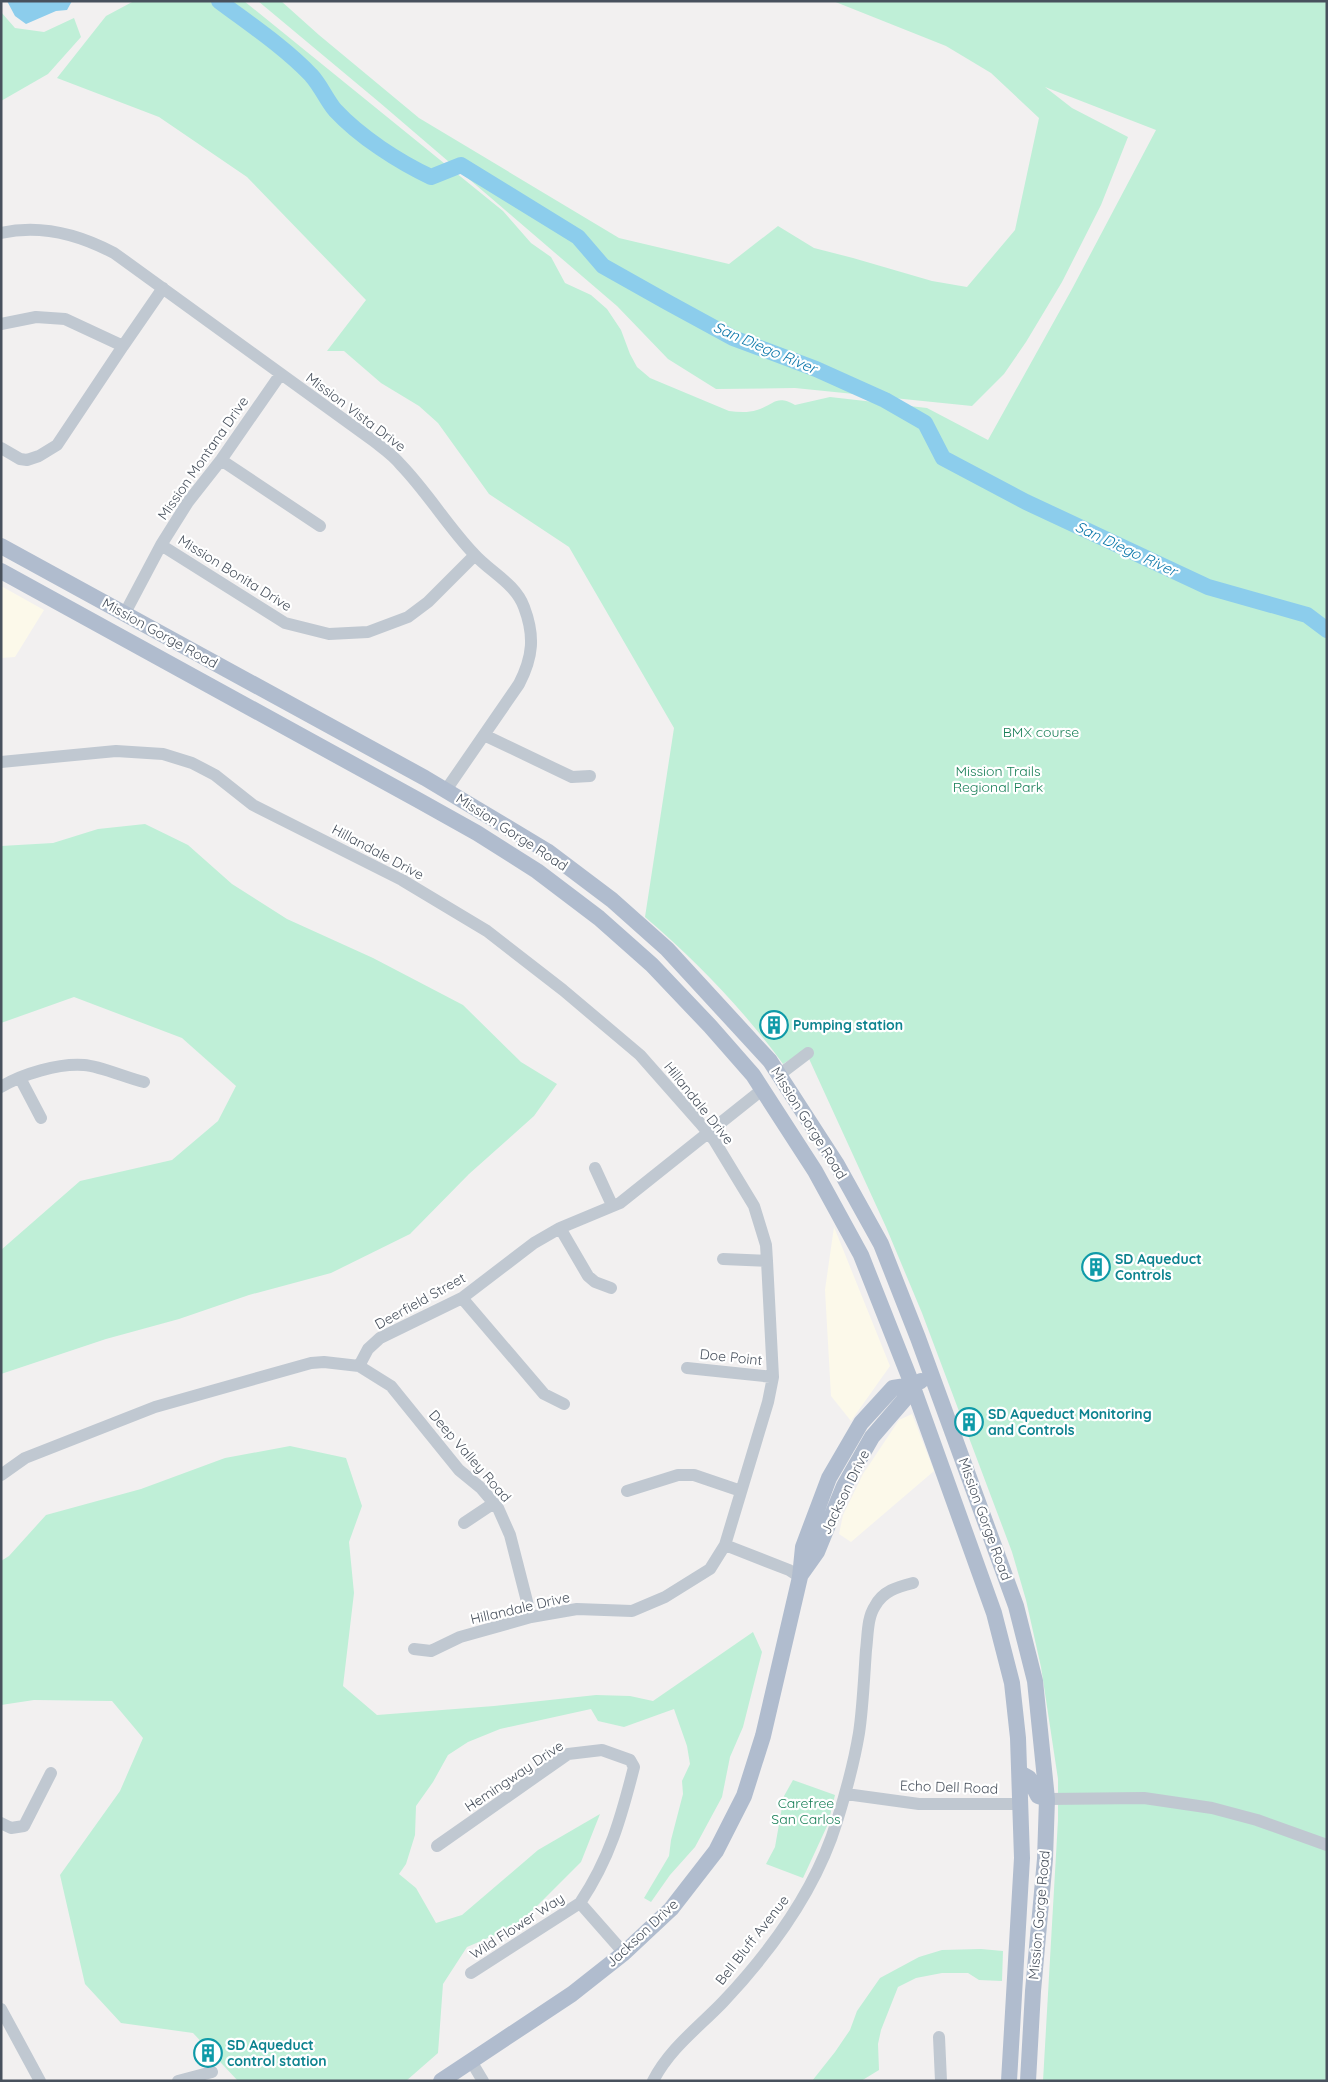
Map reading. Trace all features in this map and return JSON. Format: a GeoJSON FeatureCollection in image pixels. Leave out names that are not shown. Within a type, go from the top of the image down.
{"type":"FeatureCollection","features":[{"type":"Feature","properties":{"kind":"main road","name":"Mission Gorge Road"},"geometry":{"type":"LineString","coordinates":[[1,546],[446,790],[547,851],[612,900],[667,949],[729,1013],[770,1061],[836,1163],[881,1244],[932,1375],[1016,1606],[1035,1681],[1047,1799],[1045,1858],[1033,1991],[1028,2081]]}},
{"type":"Feature","properties":{"kind":"main road","name":"Mission Gorge Road"},"geometry":{"type":"LineString","coordinates":[[1,571],[477,833],[537,871],[598,918],[652,965],[753,1074],[815,1171],[861,1255],[912,1385],[994,1613],[1012,1683],[1020,1773],[1022,1858],[1008,2081]]}},
{"type":"Feature","properties":{"kind":"main road"},"geometry":{"type":"LineString","coordinates":[[912,1385],[932,1375]]}},
{"type":"Feature","properties":{"kind":"main road","name":"Jackson Drive"},"geometry":{"type":"LineString","coordinates":[[441,2081],[572,1994],[624,1953],[671,1909],[716,1851],[744,1796],[763,1736],[800,1577],[817,1552],[844,1486],[872,1436],[904,1400],[912,1385]]}},
{"type":"Feature","properties":{"kind":"main road"},"geometry":{"type":"LineString","coordinates":[[1020,1773],[1029,1778],[1038,1796],[1047,1799]]}},
{"type":"Feature","properties":{"kind":"street","name":"Mission Vista Drive"},"geometry":{"type":"LineString","coordinates":[[1,232],[46,230],[76,236],[114,253],[375,442],[401,464],[474,555],[506,581],[523,604],[530,626],[531,646],[528,666],[519,684],[446,790]]}},
{"type":"Feature","properties":{"kind":"street"},"geometry":{"type":"LineString","coordinates":[[1,448],[20,459],[27,460],[39,456],[57,445],[122,346],[163,288]]}},
{"type":"Feature","properties":{"kind":"street"},"geometry":{"type":"LineString","coordinates":[[1,324],[36,317],[65,319],[122,346]]}},
{"type":"Feature","properties":{"kind":"street","name":"Mission Montana Drive"},"geometry":{"type":"LineString","coordinates":[[125,614],[161,545],[188,502],[221,460],[280,375]]}},
{"type":"Feature","properties":{"kind":"street"},"geometry":{"type":"LineString","coordinates":[[221,460],[320,526]]}},
{"type":"Feature","properties":{"kind":"street","name":"Mission Bonita Drive"},"geometry":{"type":"LineString","coordinates":[[161,545],[285,623],[329,634],[368,632],[408,616],[428,602],[474,555]]}},
{"type":"Feature","properties":{"kind":"street"},"geometry":{"type":"LineString","coordinates":[[484,736],[572,777],[590,776]]}},
{"type":"Feature","properties":{"kind":"street","name":"Hillandale Drive"},"geometry":{"type":"LineString","coordinates":[[1,762],[116,751],[163,754],[192,763],[215,775],[253,805],[402,880],[487,931],[564,990],[640,1055],[707,1132],[754,1206],[766,1245],[768,1261],[772,1377],[768,1402],[725,1545],[710,1569],[664,1597],[632,1611],[577,1609],[531,1617],[460,1637],[431,1651],[414,1649]]}},
{"type":"Feature","properties":{"kind":"street"},"geometry":{"type":"LineString","coordinates":[[779,1075],[808,1053]]}},
{"type":"Feature","properties":{"kind":"street"},"geometry":{"type":"LineString","coordinates":[[1,1087],[20,1078],[59,1066],[85,1065],[144,1082]]}},
{"type":"Feature","properties":{"kind":"street"},"geometry":{"type":"LineString","coordinates":[[20,1078],[41,1118]]}},
{"type":"Feature","properties":{"kind":"street","name":"Deerfield Street"},"geometry":{"type":"LineString","coordinates":[[359,1366],[368,1349],[380,1338],[462,1298],[534,1243],[560,1228],[620,1203],[762,1089]]}},
{"type":"Feature","properties":{"kind":"street"},"geometry":{"type":"LineString","coordinates":[[595,1168],[612,1205]]}},
{"type":"Feature","properties":{"kind":"street"},"geometry":{"type":"LineString","coordinates":[[560,1228],[588,1276],[595,1282],[611,1288]]}},
{"type":"Feature","properties":{"kind":"street"},"geometry":{"type":"LineString","coordinates":[[723,1259],[768,1261]]}},
{"type":"Feature","properties":{"kind":"street"},"geometry":{"type":"LineString","coordinates":[[462,1298],[544,1394],[564,1404]]}},
{"type":"Feature","properties":{"kind":"street"},"geometry":{"type":"LineString","coordinates":[[1,1475],[25,1458],[156,1407],[311,1363],[324,1362],[359,1366]]}},
{"type":"Feature","properties":{"kind":"street","name":"Deep Valley Road"},"geometry":{"type":"LineString","coordinates":[[359,1366],[392,1386],[459,1470],[481,1488],[498,1508],[510,1535],[531,1617]]}},
{"type":"Feature","properties":{"kind":"street","name":"Doe Point"},"geometry":{"type":"LineString","coordinates":[[687,1368],[772,1377]]}},
{"type":"Feature","properties":{"kind":"street"},"geometry":{"type":"LineString","coordinates":[[627,1491],[678,1476],[694,1475],[741,1491]]}},
{"type":"Feature","properties":{"kind":"street"},"geometry":{"type":"LineString","coordinates":[[464,1523],[494,1503]]}},
{"type":"Feature","properties":{"kind":"street"},"geometry":{"type":"LineString","coordinates":[[725,1545],[789,1570],[800,1577]]}},
{"type":"Feature","properties":{"kind":"street","name":"Bell Bluff Avenue"},"geometry":{"type":"LineString","coordinates":[[653,2081],[670,2053],[722,2003],[749,1972],[784,1928],[804,1898],[834,1831],[846,1794],[859,1732],[871,1613],[883,1595],[896,1588],[913,1583]]}},
{"type":"Feature","properties":{"kind":"street","name":"Hemingway Drive"},"geometry":{"type":"LineString","coordinates":[[437,1846],[568,1754],[599,1749],[610,1751],[630,1760],[634,1767],[620,1822],[611,1847],[580,1903]]}},
{"type":"Feature","properties":{"kind":"street"},"geometry":{"type":"LineString","coordinates":[[1,1823],[11,1828],[24,1826],[51,1773]]}},
{"type":"Feature","properties":{"kind":"street","name":"Echo Dell Road"},"geometry":{"type":"LineString","coordinates":[[846,1794],[920,1804],[1021,1804]]}},
{"type":"Feature","properties":{"kind":"street"},"geometry":{"type":"LineString","coordinates":[[1047,1799],[1144,1798],[1212,1808],[1257,1820],[1327,1845]]}},
{"type":"Feature","properties":{"kind":"street"},"geometry":{"type":"LineString","coordinates":[[580,1903],[624,1953]]}},
{"type":"Feature","properties":{"kind":"street","name":"Wild Flower Way"},"geometry":{"type":"LineString","coordinates":[[471,1973],[580,1903]]}},
{"type":"Feature","properties":{"kind":"street"},"geometry":{"type":"LineString","coordinates":[[1,2009],[40,2081]]}},
{"type":"Feature","properties":{"kind":"street"},"geometry":{"type":"LineString","coordinates":[[939,2037],[941,2081]]}},
{"type":"Feature","properties":{"kind":"street"},"geometry":{"type":"LineString","coordinates":[[471,2061],[483,2081]]}},
{"type":"Feature","properties":{"kind":"street"},"geometry":{"type":"LineString","coordinates":[[178,2081],[212,2072]]}},
{"type":"Feature","properties":{"kind":"shaded area"},"geometry":{"type":"Polygon","coordinates":[[[1,586],[44,610],[15,657],[1,658],[1,586]]]}},
{"type":"Feature","properties":{"kind":"shaded area"},"geometry":{"type":"Polygon","coordinates":[[[834,1227],[890,1366],[851,1421],[831,1396],[825,1290],[834,1227]]]}},
{"type":"Feature","properties":{"kind":"shaded area"},"geometry":{"type":"Polygon","coordinates":[[[912,1414],[934,1471],[851,1542],[839,1534],[843,1515],[863,1474],[899,1420],[912,1414]]]}},
{"type":"Feature","properties":{"kind":"green space","name":"Mission Trails Regional Park"},"geometry":{"type":"Polygon","coordinates":[[[134,1],[244,1],[503,211],[531,243],[551,257],[565,283],[591,295],[607,309],[621,330],[637,367],[650,378],[729,411],[754,411],[779,400],[795,405],[830,397],[927,408],[988,440],[1072,289],[1156,130],[1045,87],[1072,108],[1128,137],[1101,205],[1062,282],[1026,342],[1004,374],[972,406],[795,388],[716,389],[668,359],[617,306],[258,1],[281,1],[419,118],[619,238],[729,264],[778,226],[814,248],[932,281],[967,287],[1015,230],[1039,118],[991,73],[946,46],[833,1],[1327,1],[1327,2081],[1043,2081],[1058,1820],[1058,1779],[1041,1667],[1026,1600],[1012,1552],[922,1313],[886,1227],[805,1050],[783,1064],[752,1024],[718,986],[645,917],[674,728],[569,547],[489,494],[438,423],[419,406],[381,383],[344,351],[327,351],[366,300],[247,177],[159,117],[57,78],[106,16],[134,1]]]}},
{"type":"Feature","properties":{"kind":"green space"},"geometry":{"type":"Polygon","coordinates":[[[1,12],[15,28],[44,32],[74,18],[81,37],[48,74],[1,101],[1,12]]]}},
{"type":"Feature","properties":{"kind":"green space"},"geometry":{"type":"Polygon","coordinates":[[[145,824],[188,845],[232,884],[287,919],[373,958],[463,1005],[521,1062],[557,1084],[534,1116],[469,1174],[410,1234],[331,1273],[249,1295],[179,1319],[106,1339],[1,1374],[1,1250],[80,1181],[172,1160],[218,1121],[236,1086],[182,1038],[74,997],[1,1023],[1,846],[53,843],[98,829],[145,824]]]}},
{"type":"Feature","properties":{"kind":"green space"},"geometry":{"type":"Polygon","coordinates":[[[290,1446],[346,1458],[362,1506],[349,1542],[354,1593],[343,1686],[377,1715],[494,1706],[596,1695],[630,1696],[653,1701],[753,1632],[762,1652],[743,1727],[730,1757],[722,1797],[695,1847],[670,1875],[651,1902],[644,1898],[669,1856],[671,1840],[683,1794],[682,1781],[690,1764],[687,1746],[674,1709],[624,1727],[598,1721],[591,1709],[500,1729],[468,1742],[448,1755],[433,1782],[416,1806],[415,1835],[406,1864],[399,1874],[416,1888],[436,1923],[462,1915],[538,1850],[600,1814],[581,1862],[518,1925],[467,1947],[443,1984],[438,2053],[406,2081],[238,2081],[193,2033],[121,2023],[85,1984],[60,1875],[120,1791],[143,1738],[112,1701],[34,1700],[1,1705],[1,1561],[9,1556],[46,1515],[141,1489],[225,1458],[290,1446]]]}},
{"type":"Feature","properties":{"kind":"green space","name":"Carefree San Carlos"},"geometry":{"type":"Polygon","coordinates":[[[793,1780],[835,1795],[828,1824],[803,1878],[766,1864],[775,1847],[784,1796],[793,1780]]]}},
{"type":"Feature","properties":{"kind":"green space"},"geometry":{"type":"Polygon","coordinates":[[[981,1949],[1003,1951],[1002,1981],[979,1980],[968,1973],[942,1973],[916,1978],[898,1987],[881,2030],[878,2044],[879,2070],[861,2081],[812,2081],[850,2030],[857,2011],[880,1978],[919,1957],[942,1950],[981,1949]]]}},
{"type":"Feature","properties":{"kind":"water"},"geometry":{"type":"Polygon","coordinates":[[[7,1],[72,1],[67,10],[56,11],[26,24],[15,16],[7,1]]]}},
{"type":"Feature","properties":{"kind":"waterway","name":"San Diego River"},"geometry":{"type":"LineString","coordinates":[[219,1],[267,36],[301,65],[315,79],[335,110],[356,130],[406,164],[431,177],[461,165],[578,237],[603,266],[667,302],[733,338],[816,369],[885,400],[925,423],[943,458],[1026,502],[1208,587],[1307,615],[1327,630]]}},
{"type":"Feature","properties":{"kind":"place","name":"Pumping station"},"geometry":{"type":"Point","coordinates":[774,1025]}},
{"type":"Feature","properties":{"kind":"place","name":"SD Aqueduct Controls"},"geometry":{"type":"Point","coordinates":[1096,1267]}},
{"type":"Feature","properties":{"kind":"place","name":"SD Aqueduct Monitoring and Controls"},"geometry":{"type":"Point","coordinates":[969,1422]}},
{"type":"Feature","properties":{"kind":"place","name":"SD Aqueduct control station"},"geometry":{"type":"Point","coordinates":[208,2053]}},
{"type":"Feature","properties":{"kind":"park label","name":"BMX course"},"geometry":{"type":"Point","coordinates":[1041,732]}}]}
